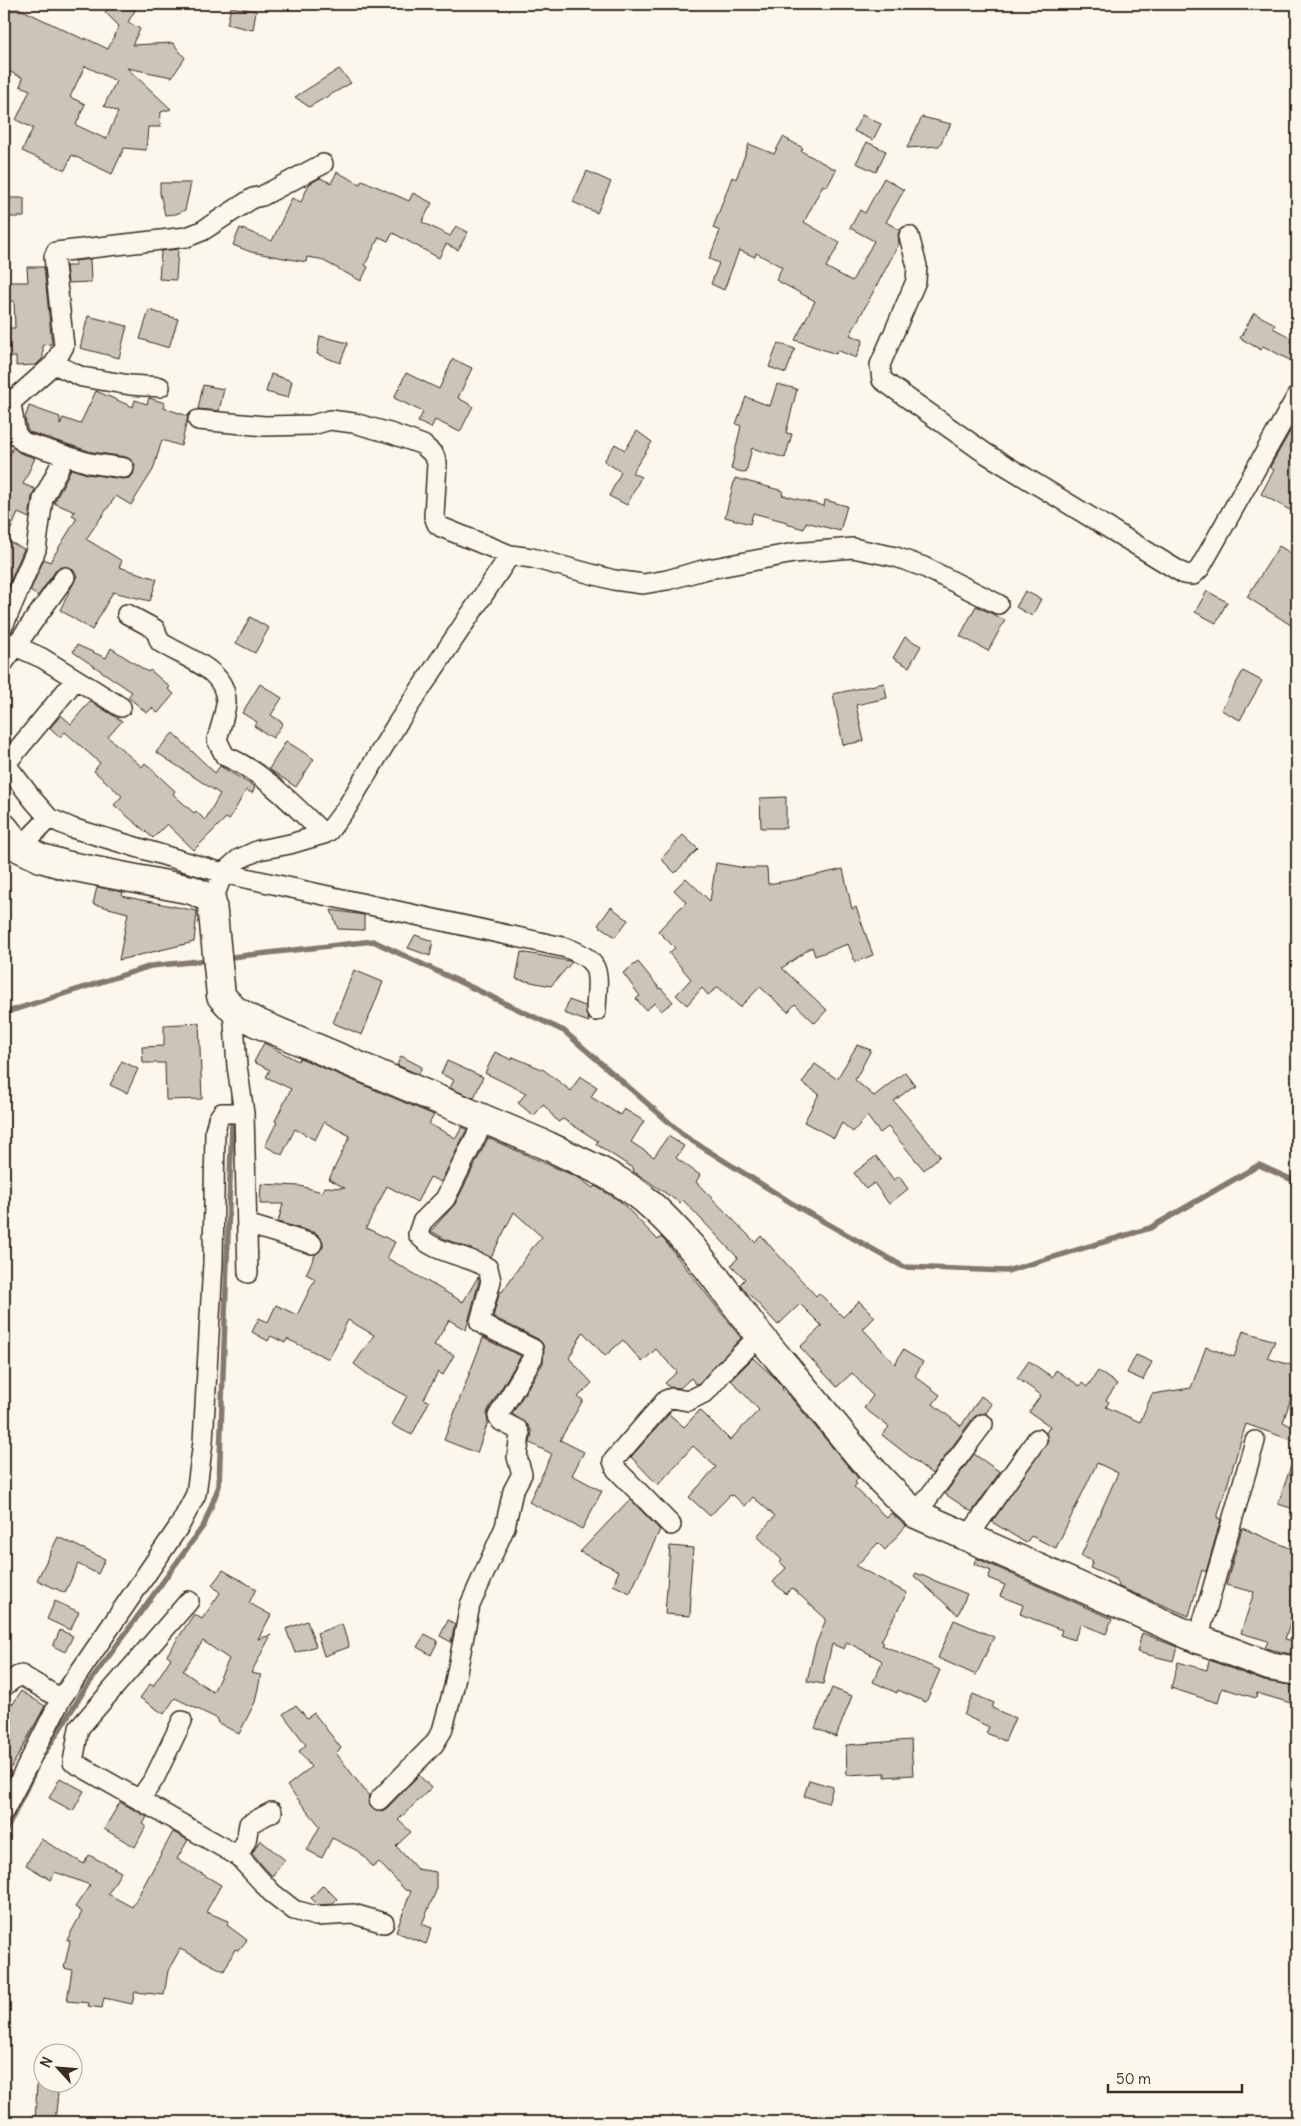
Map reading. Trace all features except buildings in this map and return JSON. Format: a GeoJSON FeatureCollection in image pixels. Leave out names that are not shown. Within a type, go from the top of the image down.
{"type":"FeatureCollection","features":[{"type":"Feature","properties":{"kind":"main road"},"geometry":{"type":"LineString","coordinates":[[16,840],[41,858],[65,865],[192,890],[207,897],[212,906],[227,1002],[255,1022],[485,1118],[587,1165],[642,1198],[678,1231],[708,1266],[760,1335],[860,1458],[885,1486],[916,1514],[1198,1639],[1269,1666],[1297,1671]]}},
{"type":"Feature","properties":{"kind":"street"},"geometry":{"type":"LineString","coordinates":[[124,468],[89,463],[65,456],[28,444],[18,439],[16,434],[12,410],[6,400],[54,364],[64,346],[54,257],[56,252],[195,235],[253,198],[262,196],[323,164]]}},
{"type":"Feature","properties":{"kind":"street"},"geometry":{"type":"LineString","coordinates":[[909,236],[918,273],[880,365],[882,380],[985,453],[1184,574],[1196,574],[1200,568],[1297,396]]}},
{"type":"Feature","properties":{"kind":"street"},"geometry":{"type":"LineString","coordinates":[[54,364],[82,377],[130,385],[160,387]]}},
{"type":"Feature","properties":{"kind":"street"},"geometry":{"type":"LineString","coordinates":[[198,420],[265,426],[312,425],[330,420],[354,423],[411,440],[430,450],[437,463],[434,516],[437,524],[465,538],[510,555],[532,558],[614,580],[643,584],[703,570],[794,553],[853,548],[896,557],[924,567],[998,604]]}},
{"type":"Feature","properties":{"kind":"street"},"geometry":{"type":"LineString","coordinates":[[4,624],[36,550],[43,499],[65,456]]}},
{"type":"Feature","properties":{"kind":"street"},"geometry":{"type":"LineString","coordinates":[[212,906],[223,873],[239,859],[260,850],[324,834],[329,831],[347,807],[397,724],[510,555]]}},
{"type":"Feature","properties":{"kind":"street"},"geometry":{"type":"LineString","coordinates":[[4,662],[10,644],[64,577]]}},
{"type":"Feature","properties":{"kind":"street"},"geometry":{"type":"LineString","coordinates":[[127,614],[155,629],[160,642],[165,646],[212,672],[220,680],[226,695],[226,705],[217,740],[225,756],[239,762],[273,787],[324,834]]}},
{"type":"Feature","properties":{"kind":"street"},"geometry":{"type":"LineString","coordinates":[[10,644],[42,658],[121,707]]}},
{"type":"Feature","properties":{"kind":"street"},"geometry":{"type":"LineString","coordinates":[[76,679],[4,764],[46,821],[223,873],[567,948],[584,954],[593,963],[597,979],[596,1011]]}},
{"type":"Feature","properties":{"kind":"street"},"geometry":{"type":"LineString","coordinates":[[16,840],[46,821]]}},
{"type":"Feature","properties":{"kind":"street"},"geometry":{"type":"LineString","coordinates":[[227,1002],[237,1066],[235,1113],[247,1224],[248,1273]]}},
{"type":"Feature","properties":{"kind":"street"},"geometry":{"type":"LineString","coordinates":[[4,1811],[67,1716],[180,1525],[196,1494],[203,1442],[213,1263],[215,1131],[218,1119],[235,1113]]}},
{"type":"Feature","properties":{"kind":"street"},"geometry":{"type":"LineString","coordinates":[[380,1800],[434,1744],[442,1731],[454,1687],[470,1605],[504,1527],[513,1491],[522,1474],[517,1457],[520,1434],[518,1430],[500,1420],[498,1416],[533,1357],[533,1349],[480,1322],[491,1281],[488,1267],[435,1246],[421,1238],[418,1234],[422,1222],[445,1199],[485,1118]]}},
{"type":"Feature","properties":{"kind":"street"},"geometry":{"type":"LineString","coordinates":[[247,1224],[312,1244]]}},
{"type":"Feature","properties":{"kind":"street"},"geometry":{"type":"LineString","coordinates":[[671,1525],[616,1469],[613,1461],[666,1400],[672,1398],[688,1401],[706,1392],[760,1335]]}},
{"type":"Feature","properties":{"kind":"street"},"geometry":{"type":"LineString","coordinates":[[916,1514],[983,1424]]}},
{"type":"Feature","properties":{"kind":"street"},"geometry":{"type":"LineString","coordinates":[[968,1537],[1037,1440]]}},
{"type":"Feature","properties":{"kind":"street"},"geometry":{"type":"LineString","coordinates":[[1198,1639],[1255,1441]]}},
{"type":"Feature","properties":{"kind":"street"},"geometry":{"type":"LineString","coordinates":[[67,1716],[189,1601]]}},
{"type":"Feature","properties":{"kind":"street"},"geometry":{"type":"LineString","coordinates":[[4,1686],[21,1675],[67,1716],[74,1763],[238,1856],[272,1893],[294,1910],[316,1916],[354,1914],[384,1923]]}},
{"type":"Feature","properties":{"kind":"street"},"geometry":{"type":"LineString","coordinates":[[140,1799],[154,1779],[182,1721]]}},
{"type":"Feature","properties":{"kind":"street"},"geometry":{"type":"LineString","coordinates":[[238,1856],[246,1841],[249,1824],[272,1812]]}},
{"type":"Feature","properties":{"kind":"waterway"},"geometry":{"type":"LineString","coordinates":[[223,958],[373,941],[564,1031],[686,1137],[798,1207],[904,1267],[1007,1271],[1150,1228],[1259,1165],[1297,1182]]}},
{"type":"Feature","properties":{"kind":"waterway"},"geometry":{"type":"LineString","coordinates":[[4,1013],[151,966],[209,960]]}},
{"type":"Feature","properties":{"kind":"waterway"},"geometry":{"type":"LineString","coordinates":[[42,1757],[85,1689],[204,1525],[219,1486],[233,1093]]}},
{"type":"Feature","properties":{"kind":"waterway"},"geometry":{"type":"LineString","coordinates":[[4,1835],[36,1768]]}}]}
